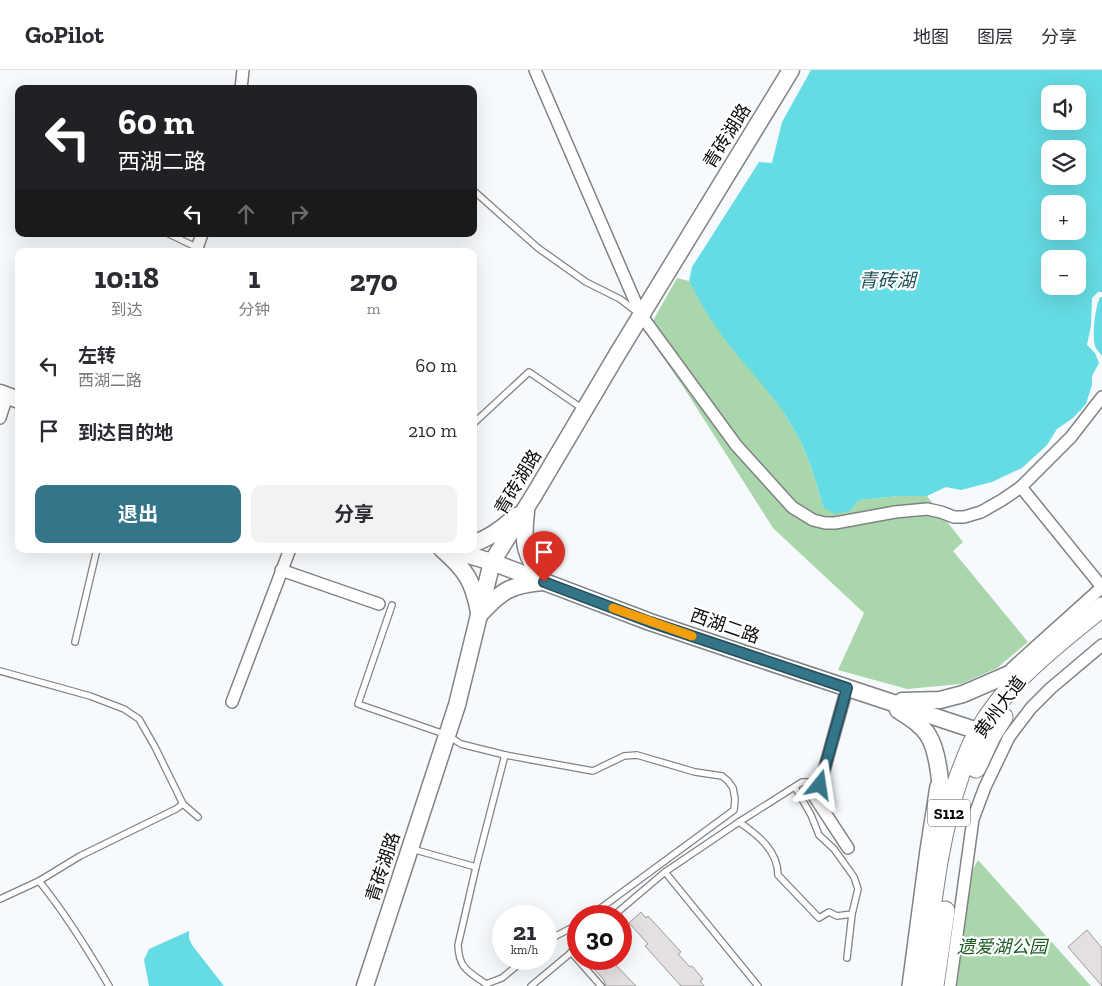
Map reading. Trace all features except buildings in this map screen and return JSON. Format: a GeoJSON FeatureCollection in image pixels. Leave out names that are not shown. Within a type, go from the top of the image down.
{"type":"FeatureCollection","features":[{"type":"Feature","properties":{"kind":"main road","name":"青砖湖路"},"geometry":{"type":"LineString","coordinates":[[365,986],[447,735],[492,562],[791,70]]}},
{"type":"Feature","properties":{"kind":"main road"},"geometry":{"type":"LineString","coordinates":[[477,542],[485,540],[503,528],[527,507]]}},
{"type":"Feature","properties":{"kind":"main road"},"geometry":{"type":"LineString","coordinates":[[479,615],[493,600],[507,590],[522,584],[544,582],[526,554],[524,533],[527,507]]}},
{"type":"Feature","properties":{"kind":"main road"},"geometry":{"type":"LineString","coordinates":[[447,553],[457,562],[469,578],[476,596],[479,615]]}},
{"type":"Feature","properties":{"kind":"main road","name":"西湖二路"},"geometry":{"type":"LineString","coordinates":[[462,553],[492,562],[650,622],[984,734]]}},
{"type":"Feature","properties":{"kind":"main road","name":"黄州大道"},"geometry":{"type":"LineString","coordinates":[[934,986],[954,840],[963,800],[984,734],[1008,692],[1035,663],[1102,607]]}},
{"type":"Feature","properties":{"kind":"main road","name":"黄州大道"},"geometry":{"type":"LineString","coordinates":[[921,986],[944,829],[955,789],[969,750],[1027,687],[1102,621]]}},
{"type":"Feature","properties":{"kind":"main road"},"geometry":{"type":"LineString","coordinates":[[886,701],[940,700],[963,694],[1035,663]]}},
{"type":"Feature","properties":{"kind":"main road"},"geometry":{"type":"LineString","coordinates":[[886,701],[915,721],[928,735],[935,750],[944,829]]}},
{"type":"Feature","properties":{"kind":"street"},"geometry":{"type":"LineString","coordinates":[[241,85],[243,70]]}},
{"type":"Feature","properties":{"kind":"street"},"geometry":{"type":"LineString","coordinates":[[535,70],[641,315],[736,445],[792,507],[813,520],[835,523],[895,512],[927,510],[941,512],[954,517],[964,517],[981,512],[1021,487],[1071,437],[1102,397]]}},
{"type":"Feature","properties":{"kind":"street"},"geometry":{"type":"LineString","coordinates":[[0,418],[8,396]]}},
{"type":"Feature","properties":{"kind":"street"},"geometry":{"type":"LineString","coordinates":[[1001,678],[1102,587],[1021,487]]}},
{"type":"Feature","properties":{"kind":"street"},"geometry":{"type":"LineString","coordinates":[[232,702],[288,553]]}},
{"type":"Feature","properties":{"kind":"street"},"geometry":{"type":"LineString","coordinates":[[281,570],[379,604]]}},
{"type":"Feature","properties":{"kind":"street"},"geometry":{"type":"LineString","coordinates":[[950,986],[973,819],[985,788],[1009,737],[1031,708],[1051,688],[1102,645]]}},
{"type":"Feature","properties":{"kind":"street"},"geometry":{"type":"LineString","coordinates":[[847,688],[820,785],[814,796],[848,848]]}},
{"type":"Feature","properties":{"kind":"street"},"geometry":{"type":"LineString","coordinates":[[908,986],[938,775]]}},
{"type":"Feature","properties":{"kind":"lane"},"geometry":{"type":"LineString","coordinates":[[477,194],[538,248],[586,282],[620,300],[641,315]]}},
{"type":"Feature","properties":{"kind":"lane"},"geometry":{"type":"LineString","coordinates":[[174,237],[194,248]]}},
{"type":"Feature","properties":{"kind":"lane"},"geometry":{"type":"LineString","coordinates":[[477,420],[528,372],[584,410]]}},
{"type":"Feature","properties":{"kind":"lane"},"geometry":{"type":"LineString","coordinates":[[75,642],[96,553]]}},
{"type":"Feature","properties":{"kind":"lane"},"geometry":{"type":"LineString","coordinates":[[392,605],[358,704],[447,735],[461,744],[505,756],[593,770],[624,756],[637,754],[695,772],[722,776],[733,788],[734,810],[605,905]]}},
{"type":"Feature","properties":{"kind":"lane"},"geometry":{"type":"LineString","coordinates":[[0,671],[90,696],[132,714],[139,720],[155,747],[183,804],[198,817]]}},
{"type":"Feature","properties":{"kind":"lane"},"geometry":{"type":"LineString","coordinates":[[505,756],[476,867],[458,945],[458,958],[466,970],[486,984],[502,978],[512,970]]}},
{"type":"Feature","properties":{"kind":"lane"},"geometry":{"type":"LineString","coordinates":[[626,905],[665,872],[802,782],[820,785]]}},
{"type":"Feature","properties":{"kind":"lane"},"geometry":{"type":"LineString","coordinates":[[795,787],[811,815],[819,835],[834,849],[854,877],[858,889],[852,914],[848,958]]}},
{"type":"Feature","properties":{"kind":"lane"},"geometry":{"type":"LineString","coordinates":[[0,898],[40,881],[80,856],[183,804]]}},
{"type":"Feature","properties":{"kind":"lane"},"geometry":{"type":"LineString","coordinates":[[739,822],[753,831],[774,855],[778,865],[778,875],[818,918],[829,912],[837,916],[852,914]]}},
{"type":"Feature","properties":{"kind":"lane"},"geometry":{"type":"LineString","coordinates":[[410,849],[476,867]]}},
{"type":"Feature","properties":{"kind":"lane"},"geometry":{"type":"LineString","coordinates":[[665,872],[758,986]]}},
{"type":"Feature","properties":{"kind":"lane"},"geometry":{"type":"LineString","coordinates":[[40,881],[55,900],[110,986]]}},
{"type":"Feature","properties":{"kind":"lane"},"geometry":{"type":"LineString","coordinates":[[531,986],[567,955]]}},
{"type":"Feature","properties":{"kind":"lane"},"geometry":{"type":"LineString","coordinates":[[587,970],[601,986]]}},
{"type":"Feature","properties":{"kind":"green space"},"geometry":{"type":"Polygon","coordinates":[[[677,278],[689,281],[712,319],[780,407],[807,455],[823,507],[850,511],[859,500],[899,496],[927,496],[963,542],[953,551],[1028,642],[997,668],[961,684],[907,689],[838,670],[864,613],[773,528],[684,388],[646,333],[677,278]]]}},
{"type":"Feature","properties":{"kind":"green space","name":"遗爱湖公园"},"geometry":{"type":"Polygon","coordinates":[[[978,860],[1091,986],[957,986],[970,875],[978,860]]]}},
{"type":"Feature","properties":{"kind":"water","name":"青砖湖"},"geometry":{"type":"Polygon","coordinates":[[[811,70],[1102,70],[1102,292],[1098,292],[1092,298],[1091,326],[1087,345],[1095,353],[1099,363],[1092,376],[1092,385],[1086,404],[1073,418],[1057,429],[1047,445],[1022,468],[992,482],[961,490],[946,487],[927,496],[899,496],[859,500],[850,511],[835,514],[823,507],[807,455],[792,426],[772,396],[721,334],[689,281],[692,267],[759,162],[772,163],[782,122],[811,70]]]}},
{"type":"Feature","properties":{"kind":"water"},"geometry":{"type":"Polygon","coordinates":[[[1100,297],[1102,297],[1102,356],[1095,346],[1094,335],[1095,314],[1100,297]]]}},
{"type":"Feature","properties":{"kind":"water"},"geometry":{"type":"Polygon","coordinates":[[[189,931],[192,945],[224,986],[149,986],[144,960],[149,949],[189,931]]]}},
{"type":"Feature","properties":{"kind":"slow traffic"},"geometry":{"type":"LineString","coordinates":[[613,608],[692,636]]}},
{"type":"Feature","properties":{"kind":"route"},"geometry":{"type":"LineString","coordinates":[[544,582],[650,622],[847,688],[820,785]]}}]}
